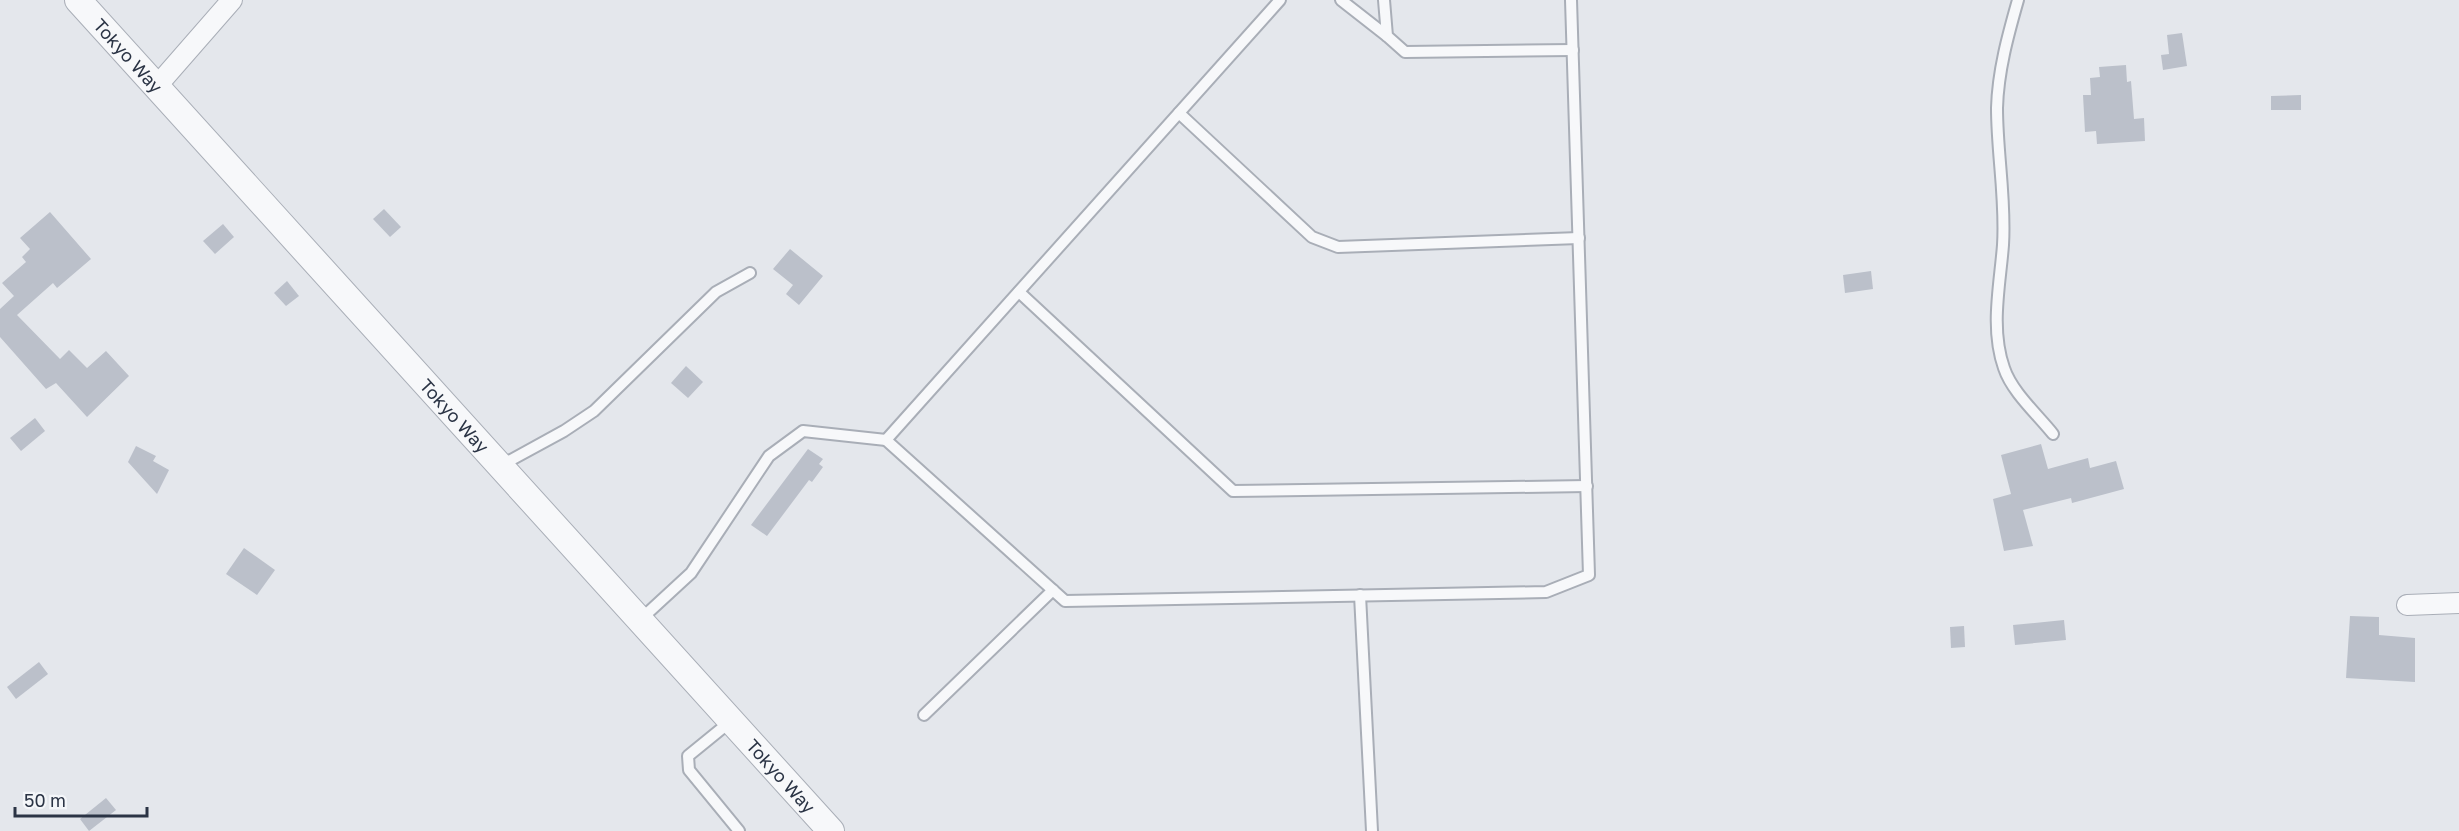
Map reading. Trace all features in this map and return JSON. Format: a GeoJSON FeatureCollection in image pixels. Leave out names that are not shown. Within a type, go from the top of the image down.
{"type":"FeatureCollection","features":[{"type":"Feature","properties":{"kind":"street","name":"Tokyo Way"},"geometry":{"type":"LineString","coordinates":[[78,0],[831,831]]}},
{"type":"Feature","properties":{"kind":"street"},"geometry":{"type":"LineString","coordinates":[[156,87],[232,0]]}},
{"type":"Feature","properties":{"kind":"street"},"geometry":{"type":"LineString","coordinates":[[2407,605],[2459,603]]}},
{"type":"Feature","properties":{"kind":"lane"},"geometry":{"type":"LineString","coordinates":[[886,440],[1280,0]]}},
{"type":"Feature","properties":{"kind":"lane"},"geometry":{"type":"LineString","coordinates":[[1341,0],[1405,52],[1573,50]]}},
{"type":"Feature","properties":{"kind":"lane"},"geometry":{"type":"LineString","coordinates":[[1384,0],[1387,36]]}},
{"type":"Feature","properties":{"kind":"lane"},"geometry":{"type":"LineString","coordinates":[[640,620],[691,573],[769,456],[803,431],[886,440],[1065,601],[1546,592],[1589,575],[1571,0]]}},
{"type":"Feature","properties":{"kind":"lane"},"geometry":{"type":"LineString","coordinates":[[2018,0],[1998,90],[1997,111],[2004,201],[2003,246],[1997,297],[1998,342],[2004,370],[2015,388],[2053,434]]}},
{"type":"Feature","properties":{"kind":"lane"},"geometry":{"type":"LineString","coordinates":[[1179,113],[1312,237],[1338,247],[1579,238]]}},
{"type":"Feature","properties":{"kind":"lane"},"geometry":{"type":"LineString","coordinates":[[500,466],[564,431],[594,411],[682,322],[716,292],[750,273]]}},
{"type":"Feature","properties":{"kind":"lane"},"geometry":{"type":"LineString","coordinates":[[1018,292],[1233,491],[1587,486]]}},
{"type":"Feature","properties":{"kind":"lane"},"geometry":{"type":"LineString","coordinates":[[924,715],[1053,590]]}},
{"type":"Feature","properties":{"kind":"lane"},"geometry":{"type":"LineString","coordinates":[[1360,595],[1372,831]]}},
{"type":"Feature","properties":{"kind":"lane"},"geometry":{"type":"LineString","coordinates":[[732,721],[688,756],[689,770],[740,831]]}},
{"type":"Feature","properties":{"kind":"building"},"geometry":{"type":"Polygon","coordinates":[[[2182,33],[2187,66],[2163,70],[2161,55],[2169,54],[2167,35],[2182,33]]]}},
{"type":"Feature","properties":{"kind":"building"},"geometry":{"type":"Polygon","coordinates":[[[2126,65],[2127,82],[2131,81],[2134,119],[2144,118],[2145,141],[2097,144],[2096,131],[2085,132],[2083,95],[2091,95],[2090,78],[2100,77],[2099,67],[2126,65]]]}},
{"type":"Feature","properties":{"kind":"building"},"geometry":{"type":"Polygon","coordinates":[[[2301,95],[2301,110],[2271,110],[2271,96],[2301,95]]]}},
{"type":"Feature","properties":{"kind":"building"},"geometry":{"type":"Polygon","coordinates":[[[384,209],[401,227],[390,237],[373,219],[384,209]]]}},
{"type":"Feature","properties":{"kind":"building"},"geometry":{"type":"Polygon","coordinates":[[[50,212],[91,259],[57,288],[53,283],[17,315],[60,359],[69,350],[87,368],[106,351],[129,376],[87,417],[56,383],[46,389],[0,337],[0,309],[14,296],[2,283],[26,262],[22,257],[30,249],[20,238],[50,212]]]}},
{"type":"Feature","properties":{"kind":"building"},"geometry":{"type":"Polygon","coordinates":[[[223,224],[234,237],[215,254],[203,241],[223,224]]]}},
{"type":"Feature","properties":{"kind":"building"},"geometry":{"type":"Polygon","coordinates":[[[790,249],[823,276],[799,305],[786,294],[793,285],[773,269],[790,249]]]}},
{"type":"Feature","properties":{"kind":"building"},"geometry":{"type":"Polygon","coordinates":[[[1871,271],[1873,289],[1845,293],[1843,275],[1871,271]]]}},
{"type":"Feature","properties":{"kind":"building"},"geometry":{"type":"Polygon","coordinates":[[[287,281],[299,296],[286,306],[274,293],[287,281]]]}},
{"type":"Feature","properties":{"kind":"building"},"geometry":{"type":"Polygon","coordinates":[[[686,366],[703,382],[688,398],[671,383],[686,366]]]}},
{"type":"Feature","properties":{"kind":"building"},"geometry":{"type":"Polygon","coordinates":[[[35,418],[45,431],[21,451],[10,438],[35,418]]]}},
{"type":"Feature","properties":{"kind":"building"},"geometry":{"type":"Polygon","coordinates":[[[2041,444],[2048,469],[2088,458],[2090,468],[2116,461],[2124,489],[2072,503],[2071,498],[2023,510],[2033,546],[2004,551],[1993,499],[2011,494],[2001,455],[2041,444]]]}},
{"type":"Feature","properties":{"kind":"building"},"geometry":{"type":"Polygon","coordinates":[[[136,446],[156,456],[153,461],[169,470],[157,494],[128,462],[136,446]]]}},
{"type":"Feature","properties":{"kind":"building"},"geometry":{"type":"Polygon","coordinates":[[[808,449],[823,459],[819,464],[823,467],[812,482],[809,480],[767,536],[751,525],[808,449]]]}},
{"type":"Feature","properties":{"kind":"building"},"geometry":{"type":"Polygon","coordinates":[[[244,548],[275,570],[257,595],[226,574],[244,548]]]}},
{"type":"Feature","properties":{"kind":"building"},"geometry":{"type":"Polygon","coordinates":[[[2350,616],[2379,617],[2379,635],[2415,638],[2415,682],[2346,678],[2350,616]]]}},
{"type":"Feature","properties":{"kind":"building"},"geometry":{"type":"Polygon","coordinates":[[[2064,620],[2066,640],[2015,645],[2013,625],[2064,620]]]}},
{"type":"Feature","properties":{"kind":"building"},"geometry":{"type":"Polygon","coordinates":[[[1964,626],[1965,647],[1951,648],[1950,627],[1964,626]]]}},
{"type":"Feature","properties":{"kind":"building"},"geometry":{"type":"Polygon","coordinates":[[[39,662],[48,674],[16,699],[7,687],[39,662]]]}},
{"type":"Feature","properties":{"kind":"building"},"geometry":{"type":"Polygon","coordinates":[[[106,798],[116,810],[89,831],[80,819],[106,798]]]}}]}
